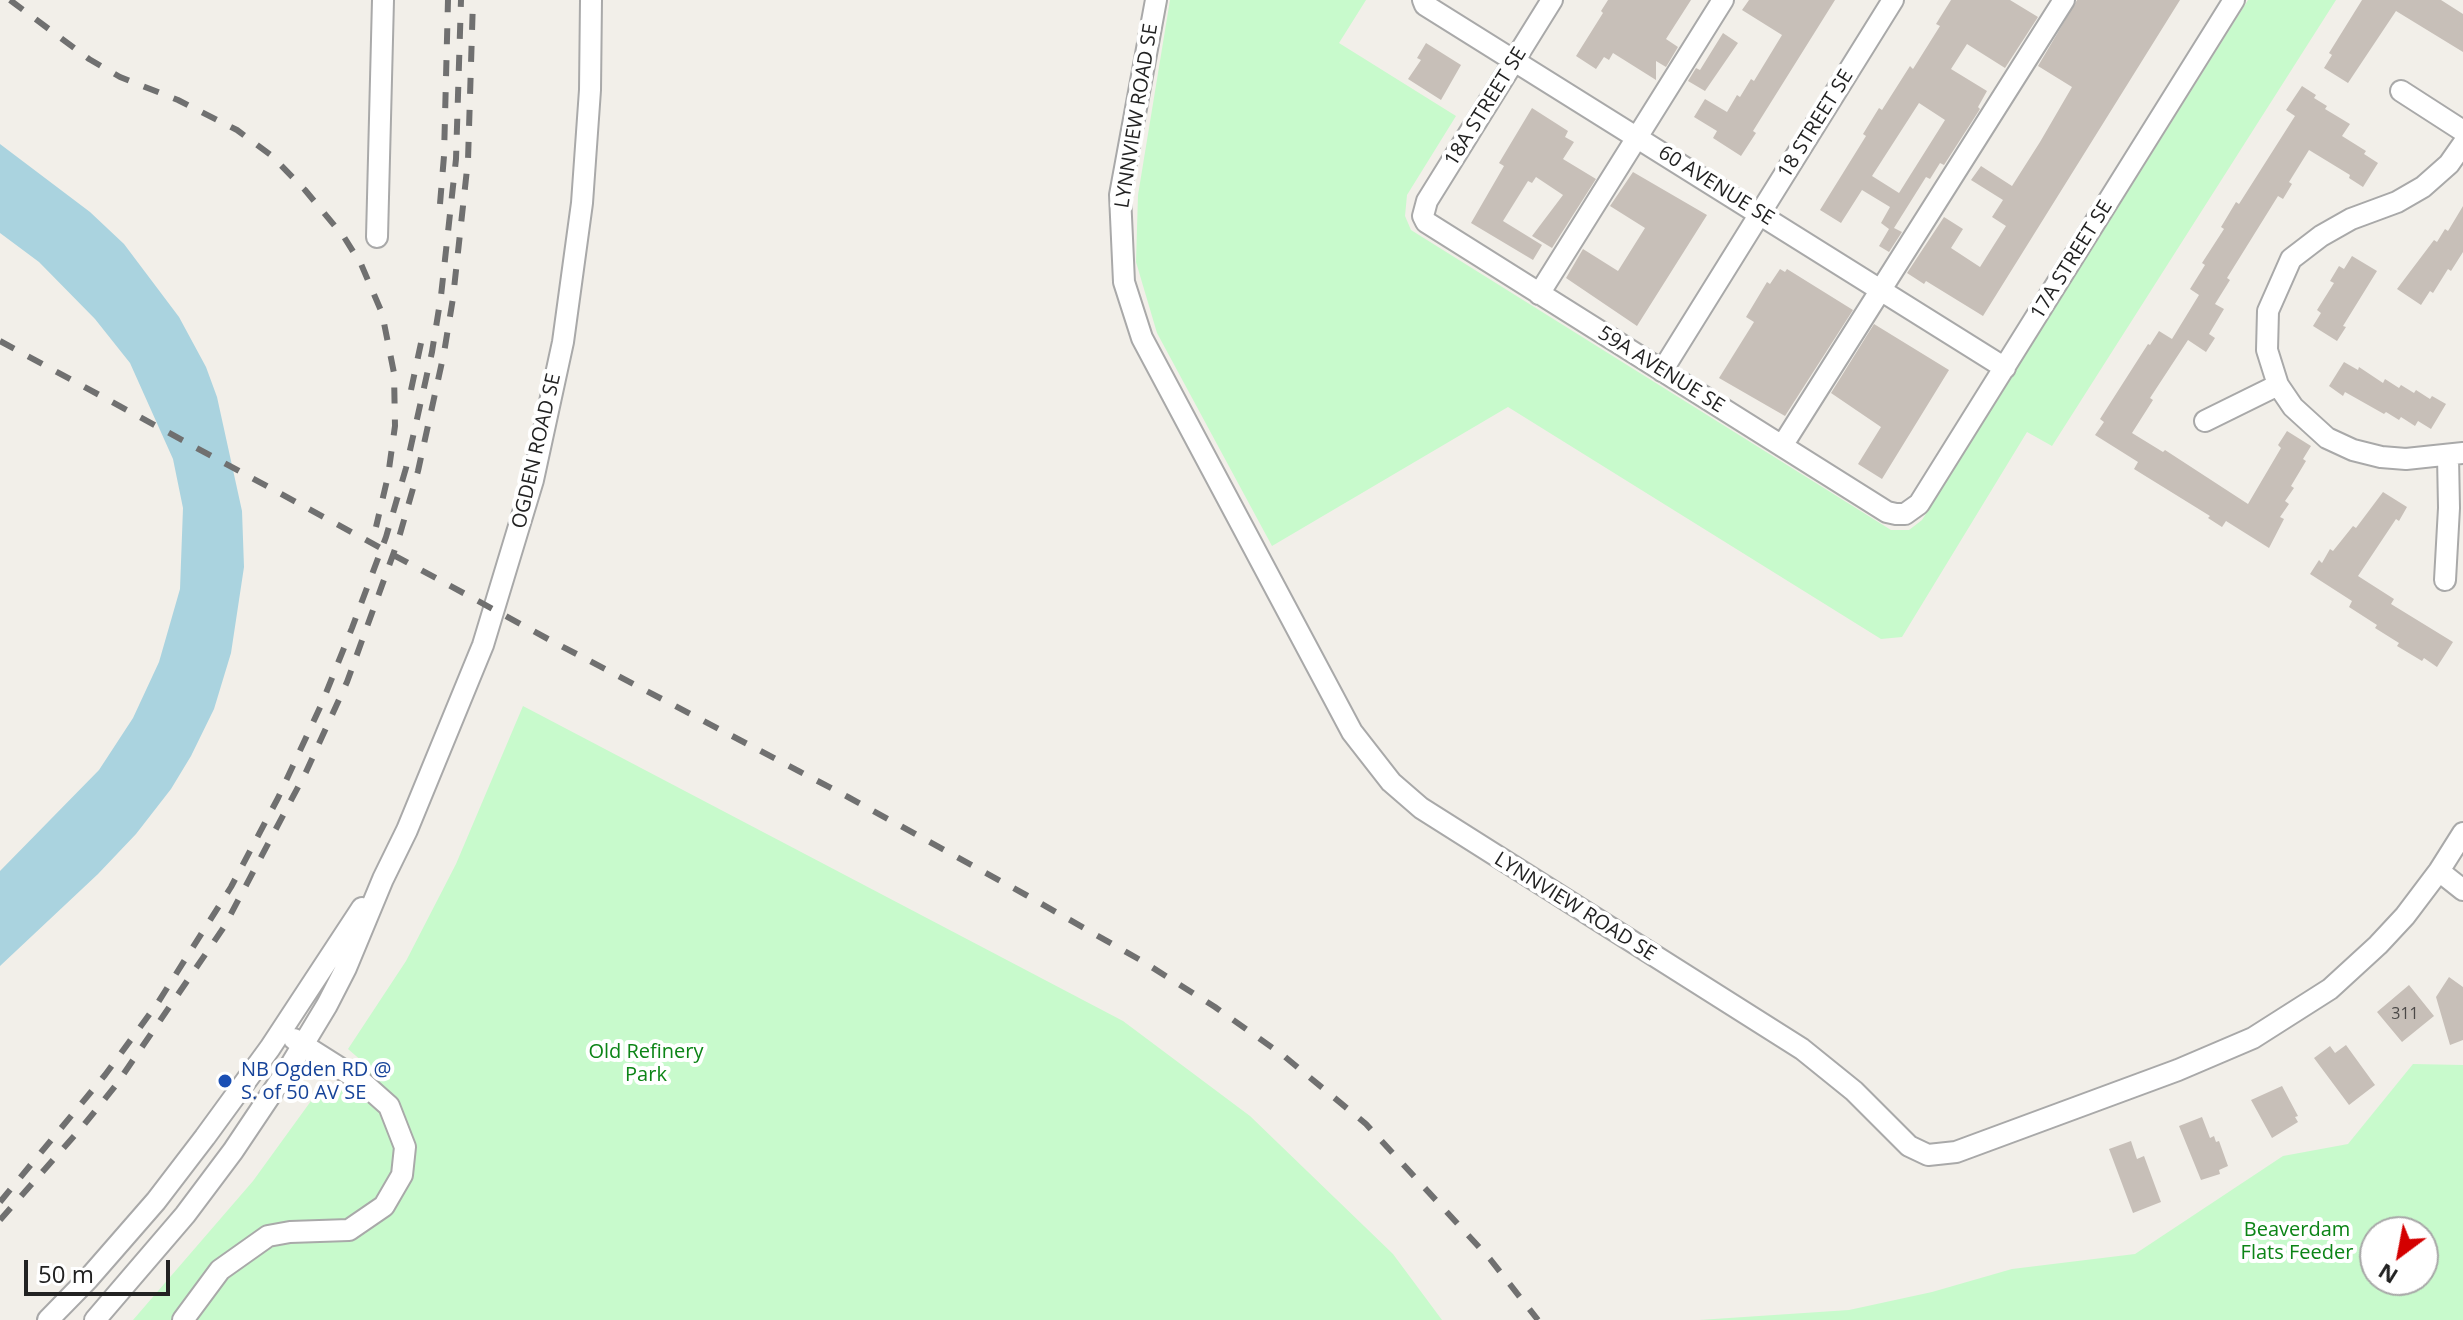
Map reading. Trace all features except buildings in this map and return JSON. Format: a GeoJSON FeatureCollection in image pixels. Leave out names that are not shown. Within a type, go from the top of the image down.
{"type":"FeatureCollection","features":[{"type":"Feature","properties":{"kind":"street"},"geometry":{"type":"LineString","coordinates":[[377,237],[383,0]]}},
{"type":"Feature","properties":{"kind":"street","name":"OGDEN ROAD SE"},"geometry":{"type":"LineString","coordinates":[[95,1320],[185,1215],[233,1151],[303,1045],[346,968],[483,645],[533,480],[563,342],[582,203],[590,90],[591,0]]}},
{"type":"Feature","properties":{"kind":"street","name":"LYNNVIEW ROAD SE"},"geometry":{"type":"LineString","coordinates":[[1156,0],[1120,195],[1124,282],[1142,338],[1352,732],[1391,782],[1421,808],[1802,1049],[1854,1091],[1909,1146],[1928,1155],[1956,1152],[2178,1070],[2253,1038],[2330,989],[2378,945],[2405,916],[2463,833]]}},
{"type":"Feature","properties":{"kind":"street","name":"18A STREET SE"},"geometry":{"type":"LineString","coordinates":[[1423,216],[1427,201],[1552,0]]}},
{"type":"Feature","properties":{"kind":"street"},"geometry":{"type":"LineString","coordinates":[[1539,294],[1723,0]]}},
{"type":"Feature","properties":{"kind":"street","name":"18 STREET SE"},"geometry":{"type":"LineString","coordinates":[[1662,371],[1893,0]]}},
{"type":"Feature","properties":{"kind":"street"},"geometry":{"type":"LineString","coordinates":[[1782,446],[2064,0]]}},
{"type":"Feature","properties":{"kind":"street","name":"17A STREET SE"},"geometry":{"type":"LineString","coordinates":[[1905,514],[1919,504],[2234,0]]}},
{"type":"Feature","properties":{"kind":"street","name":"60 AVENUE SE"},"geometry":{"type":"LineString","coordinates":[[1424,3],[2005,368]]}},
{"type":"Feature","properties":{"kind":"street"},"geometry":{"type":"LineString","coordinates":[[2401,91],[2463,131]]}},
{"type":"Feature","properties":{"kind":"street"},"geometry":{"type":"LineString","coordinates":[[2445,580],[2456,454],[2381,457],[2353,450],[2327,438],[2309,423],[2278,385],[2267,350],[2268,311],[2291,259],[2321,236],[2351,219],[2397,202],[2423,187],[2449,164],[2463,144]]}},
{"type":"Feature","properties":{"kind":"street","name":"59A AVENUE SE"},"geometry":{"type":"LineString","coordinates":[[1423,216],[1434,228],[1887,512],[1905,514]]}},
{"type":"Feature","properties":{"kind":"street"},"geometry":{"type":"LineString","coordinates":[[2205,421],[2278,385]]}},
{"type":"Feature","properties":{"kind":"street"},"geometry":{"type":"LineString","coordinates":[[2439,871],[2463,890]]}},
{"type":"Feature","properties":{"kind":"street","name":"OGDEN ROAD SE"},"geometry":{"type":"LineString","coordinates":[[48,1320],[156,1201],[281,1031],[328,956],[383,879]]}},
{"type":"Feature","properties":{"kind":"street"},"geometry":{"type":"LineString","coordinates":[[183,1320],[220,1270],[268,1236],[349,1230],[384,1206],[402,1175],[405,1147],[389,1106],[362,1082],[281,1031]]}},
{"type":"Feature","properties":{"kind":"green space"},"geometry":{"type":"Polygon","coordinates":[[[1170,0],[1366,0],[1339,43],[1456,116],[1407,195],[1405,216],[1411,230],[1891,530],[1909,530],[1922,520],[2248,0],[2336,0],[2052,446],[2027,432],[1902,637],[1881,639],[1508,407],[1272,546],[1157,333],[1136,262],[1138,195],[1170,0]]]}},
{"type":"Feature","properties":{"kind":"green space","name":"Old Refinery Park"},"geometry":{"type":"Polygon","coordinates":[[[523,706],[1123,1021],[1250,1116],[1393,1254],[1442,1320],[133,1320],[253,1181],[324,1083],[355,1092],[371,1069],[348,1049],[406,961],[456,864],[523,706]]]}},
{"type":"Feature","properties":{"kind":"green space","name":"Beaverdam Flats Feeder"},"geometry":{"type":"Polygon","coordinates":[[[2413,1064],[2463,1065],[2463,1320],[1699,1320],[1849,1310],[1932,1292],[2012,1269],[2135,1254],[2283,1156],[2348,1144],[2413,1064]]]}},
{"type":"Feature","properties":{"kind":"water"},"geometry":{"type":"Polygon","coordinates":[[[0,144],[90,212],[124,244],[179,317],[206,367],[217,397],[242,511],[244,567],[231,653],[214,709],[171,789],[136,834],[98,874],[0,966],[0,871],[99,770],[133,718],[159,662],[180,589],[183,508],[173,459],[130,363],[95,319],[39,262],[0,233],[0,144]]]}},
{"type":"Feature","properties":{"kind":"railway"},"geometry":{"type":"LineString","coordinates":[[10,0],[89,59],[120,77],[178,100],[237,130],[272,156],[344,237],[361,264],[382,313],[394,373],[395,426],[376,527]]}},
{"type":"Feature","properties":{"kind":"railway"},"geometry":{"type":"LineString","coordinates":[[440,204],[448,0]]}},
{"type":"Feature","properties":{"kind":"railway"},"geometry":{"type":"LineString","coordinates":[[0,1202],[105,1075],[157,1004],[231,887],[278,798],[322,703],[352,628],[386,537],[406,468],[432,352],[456,159],[461,0]]}},
{"type":"Feature","properties":{"kind":"railway"},"geometry":{"type":"LineString","coordinates":[[0,1220],[116,1085],[224,927],[306,772],[347,682],[398,541],[418,471],[444,353],[468,160],[473,0]]}},
{"type":"Feature","properties":{"kind":"railway"},"geometry":{"type":"LineString","coordinates":[[0,341],[548,639],[848,797],[1142,961],[1215,1007],[1284,1056],[1366,1124],[1490,1259],[1538,1320]]}},
{"type":"Feature","properties":{"kind":"railway"},"geometry":{"type":"LineString","coordinates":[[411,390],[421,343]]}},
{"type":"Feature","properties":{"kind":"place","name":"NB Ogden RD @ S. of 50 AV SE"},"geometry":{"type":"Point","coordinates":[225,1081]}}]}
